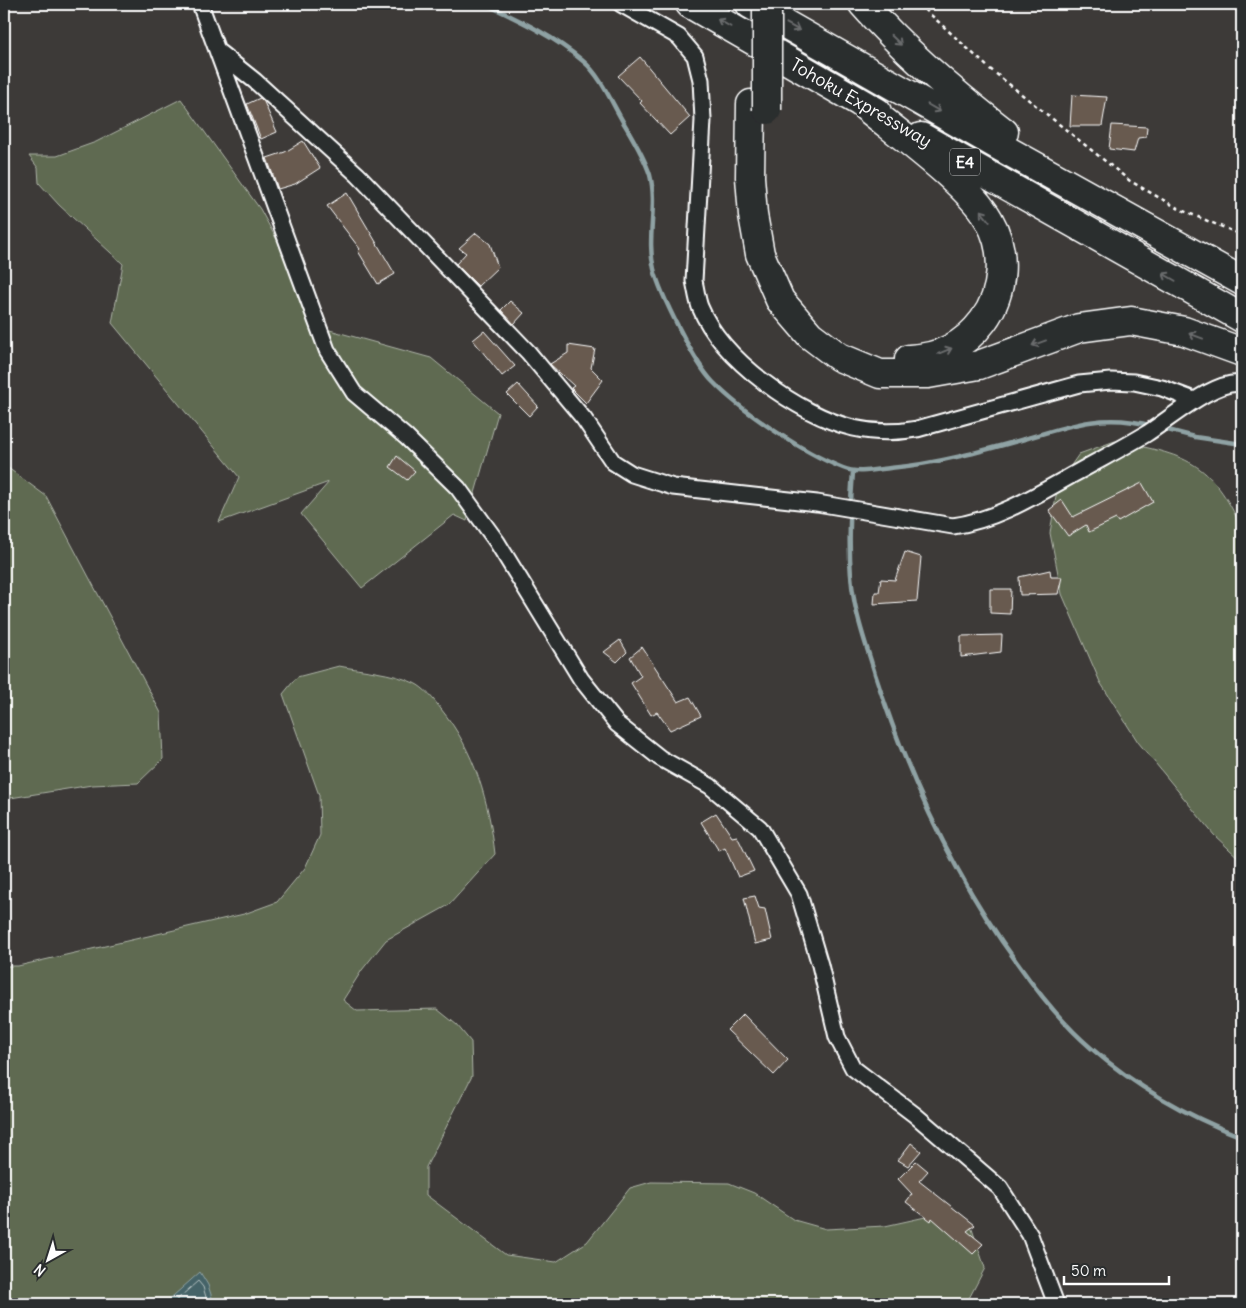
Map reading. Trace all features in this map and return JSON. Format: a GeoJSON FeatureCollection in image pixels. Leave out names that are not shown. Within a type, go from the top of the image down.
{"type":"FeatureCollection","features":[{"type":"Feature","properties":{"kind":"highway","name":"Tohoku Expressway"},"geometry":{"type":"LineString","coordinates":[[690,4],[861,103],[1242,318]]}},
{"type":"Feature","properties":{"kind":"highway","name":"Tohoku Expressway"},"geometry":{"type":"LineString","coordinates":[[751,4],[1242,281]]}},
{"type":"Feature","properties":{"kind":"highway"},"geometry":{"type":"LineString","coordinates":[[751,4],[766,188],[772,234],[779,262],[788,284],[798,301],[827,331],[861,351],[897,359],[939,354],[957,346],[974,333],[989,312],[998,291],[1001,270],[998,244],[989,220],[964,190],[861,103]]}},
{"type":"Feature","properties":{"kind":"highway"},"geometry":{"type":"LineString","coordinates":[[767,4],[759,107],[750,177],[753,215],[760,254],[780,300],[810,335],[840,357],[880,374],[928,374],[979,365],[1079,328],[1131,322],[1184,331],[1242,352]]}},
{"type":"Feature","properties":{"kind":"highway"},"geometry":{"type":"LineString","coordinates":[[863,4],[890,35],[946,87],[1008,135],[1155,232]]}},
{"type":"Feature","properties":{"kind":"street"},"geometry":{"type":"LineString","coordinates":[[200,4],[327,350],[354,393],[406,437],[458,488],[497,542],[581,679],[617,724],[660,758],[710,786],[760,828],[799,894],[820,965],[837,1037],[853,1068],[914,1115],[1000,1188],[1030,1235],[1056,1304]]}},
{"type":"Feature","properties":{"kind":"street"},"geometry":{"type":"LineString","coordinates":[[621,4],[679,37],[695,56],[701,80],[703,120],[694,281],[696,292],[700,307],[728,348],[772,388],[834,422],[880,432],[897,433],[918,429],[1079,384],[1134,382],[1194,400]]}},
{"type":"Feature","properties":{"kind":"street"},"geometry":{"type":"LineString","coordinates":[[218,51],[255,81],[378,196],[528,352],[584,419],[613,462],[632,474],[673,486],[816,503],[953,526],[971,523],[1030,498],[1147,433],[1194,400],[1232,382],[1242,384]]}},
{"type":"Feature","properties":{"kind":"path"},"geometry":{"type":"LineString","coordinates":[[919,4],[990,69],[1130,181],[1182,210],[1242,235]]}},
{"type":"Feature","properties":{"kind":"green space"},"geometry":{"type":"Polygon","coordinates":[[[181,99],[260,209],[326,329],[431,358],[498,413],[467,521],[454,515],[362,588],[301,514],[329,482],[219,522],[239,477],[112,323],[123,264],[59,205],[39,183],[38,168],[29,156],[57,156],[96,142],[181,99]]]}},
{"type":"Feature","properties":{"kind":"green space"},"geometry":{"type":"Polygon","coordinates":[[[1115,441],[1160,451],[1193,464],[1219,488],[1231,506],[1242,529],[1242,861],[1214,835],[1138,742],[1100,682],[1062,594],[1050,533],[1058,484],[1079,454],[1115,441]]]}},
{"type":"Feature","properties":{"kind":"green space"},"geometry":{"type":"Polygon","coordinates":[[[4,465],[46,496],[161,713],[163,759],[138,783],[92,785],[4,799],[4,465]]]}},
{"type":"Feature","properties":{"kind":"green space"},"geometry":{"type":"Polygon","coordinates":[[[339,666],[405,679],[418,685],[429,694],[453,725],[463,742],[478,778],[489,815],[495,854],[449,905],[386,940],[362,970],[343,1000],[357,1011],[437,1009],[457,1025],[471,1042],[472,1076],[426,1167],[426,1195],[506,1255],[556,1262],[587,1242],[630,1188],[651,1182],[729,1183],[754,1193],[794,1220],[826,1229],[885,1226],[939,1214],[972,1229],[985,1268],[966,1304],[4,1304],[4,966],[18,966],[244,914],[277,902],[305,868],[320,835],[319,795],[283,694],[297,677],[339,666]]]}},
{"type":"Feature","properties":{"kind":"water"},"geometry":{"type":"Polygon","coordinates":[[[200,1272],[208,1285],[214,1304],[164,1304],[200,1272]]]}},
{"type":"Feature","properties":{"kind":"building"},"geometry":{"type":"Polygon","coordinates":[[[640,57],[690,117],[670,135],[618,76],[640,57]]]}},
{"type":"Feature","properties":{"kind":"building"},"geometry":{"type":"Polygon","coordinates":[[[1072,95],[1107,97],[1102,126],[1070,126],[1072,95]]]}},
{"type":"Feature","properties":{"kind":"building"},"geometry":{"type":"Polygon","coordinates":[[[260,98],[264,102],[277,132],[261,139],[247,104],[260,98]]]}},
{"type":"Feature","properties":{"kind":"building"},"geometry":{"type":"Polygon","coordinates":[[[1112,125],[1147,127],[1146,137],[1138,138],[1134,152],[1109,149],[1112,125]]]}},
{"type":"Feature","properties":{"kind":"building"},"geometry":{"type":"Polygon","coordinates":[[[303,141],[320,168],[295,184],[278,189],[267,158],[285,152],[303,141]]]}},
{"type":"Feature","properties":{"kind":"building"},"geometry":{"type":"Polygon","coordinates":[[[347,193],[395,274],[378,284],[358,251],[360,249],[327,206],[347,193]]]}},
{"type":"Feature","properties":{"kind":"building"},"geometry":{"type":"Polygon","coordinates":[[[476,233],[490,244],[498,267],[478,286],[456,264],[466,253],[459,248],[476,233]]]}},
{"type":"Feature","properties":{"kind":"building"},"geometry":{"type":"Polygon","coordinates":[[[510,301],[524,313],[514,324],[501,310],[510,301]]]}},
{"type":"Feature","properties":{"kind":"building"},"geometry":{"type":"Polygon","coordinates":[[[484,331],[515,366],[502,376],[473,340],[484,331]]]}},
{"type":"Feature","properties":{"kind":"building"},"geometry":{"type":"Polygon","coordinates":[[[568,345],[595,349],[591,368],[603,380],[586,403],[571,388],[574,386],[550,364],[568,353],[568,345]]]}},
{"type":"Feature","properties":{"kind":"building"},"geometry":{"type":"Polygon","coordinates":[[[518,384],[538,406],[529,416],[507,394],[518,384]]]}},
{"type":"Feature","properties":{"kind":"building"},"geometry":{"type":"Polygon","coordinates":[[[397,456],[415,471],[407,480],[390,467],[397,456]]]}},
{"type":"Feature","properties":{"kind":"building"},"geometry":{"type":"Polygon","coordinates":[[[1142,483],[1153,502],[1118,522],[1116,519],[1089,532],[1086,525],[1068,536],[1049,510],[1062,500],[1073,517],[1142,483]]]}},
{"type":"Feature","properties":{"kind":"building"},"geometry":{"type":"Polygon","coordinates":[[[905,552],[921,557],[917,601],[874,604],[875,592],[879,592],[881,579],[895,580],[905,552]]]}},
{"type":"Feature","properties":{"kind":"building"},"geometry":{"type":"Polygon","coordinates":[[[1050,570],[1051,577],[1062,577],[1058,594],[1020,595],[1019,577],[1050,570]]]}},
{"type":"Feature","properties":{"kind":"building"},"geometry":{"type":"Polygon","coordinates":[[[990,589],[1011,589],[1010,614],[990,613],[990,589]]]}},
{"type":"Feature","properties":{"kind":"building"},"geometry":{"type":"Polygon","coordinates":[[[1002,635],[1001,652],[961,657],[961,636],[1002,635]]]}},
{"type":"Feature","properties":{"kind":"building"},"geometry":{"type":"Polygon","coordinates":[[[620,640],[627,652],[617,662],[604,652],[620,640]]]}},
{"type":"Feature","properties":{"kind":"building"},"geometry":{"type":"Polygon","coordinates":[[[642,647],[678,702],[690,697],[701,716],[670,730],[657,712],[651,715],[631,683],[641,676],[630,657],[642,647]]]}},
{"type":"Feature","properties":{"kind":"building"},"geometry":{"type":"Polygon","coordinates":[[[716,813],[732,837],[737,836],[754,871],[738,877],[725,848],[719,851],[701,822],[716,813]]]}},
{"type":"Feature","properties":{"kind":"building"},"geometry":{"type":"Polygon","coordinates":[[[755,896],[759,908],[765,909],[772,940],[755,944],[744,898],[755,896]]]}},
{"type":"Feature","properties":{"kind":"building"},"geometry":{"type":"Polygon","coordinates":[[[743,1014],[788,1060],[774,1075],[727,1030],[743,1014]]]}},
{"type":"Feature","properties":{"kind":"building"},"geometry":{"type":"Polygon","coordinates":[[[911,1143],[921,1151],[908,1166],[898,1160],[911,1143]]]}},
{"type":"Feature","properties":{"kind":"building"},"geometry":{"type":"Polygon","coordinates":[[[916,1161],[928,1171],[919,1181],[975,1225],[967,1231],[983,1244],[973,1254],[932,1218],[931,1221],[906,1202],[912,1194],[898,1179],[916,1161]]]}},
{"type":"Feature","properties":{"kind":"waterway"},"geometry":{"type":"LineString","coordinates":[[485,4],[523,22],[572,52],[589,67],[600,81],[638,147],[650,175],[653,198],[651,246],[654,269],[663,295],[679,328],[697,360],[713,382],[725,394],[774,431],[843,468],[854,471],[866,471],[907,466],[959,456],[1060,428],[1090,422],[1120,420],[1153,426]]}},
{"type":"Feature","properties":{"kind":"waterway"},"geometry":{"type":"LineString","coordinates":[[1160,428],[1195,437],[1242,444]]}},
{"type":"Feature","properties":{"kind":"waterway"},"geometry":{"type":"LineString","coordinates":[[853,472],[850,519],[850,568],[854,599],[861,627],[902,751],[935,825],[973,896],[1034,986],[1061,1019],[1091,1048],[1125,1075],[1162,1099],[1201,1120],[1242,1137]]}}]}
